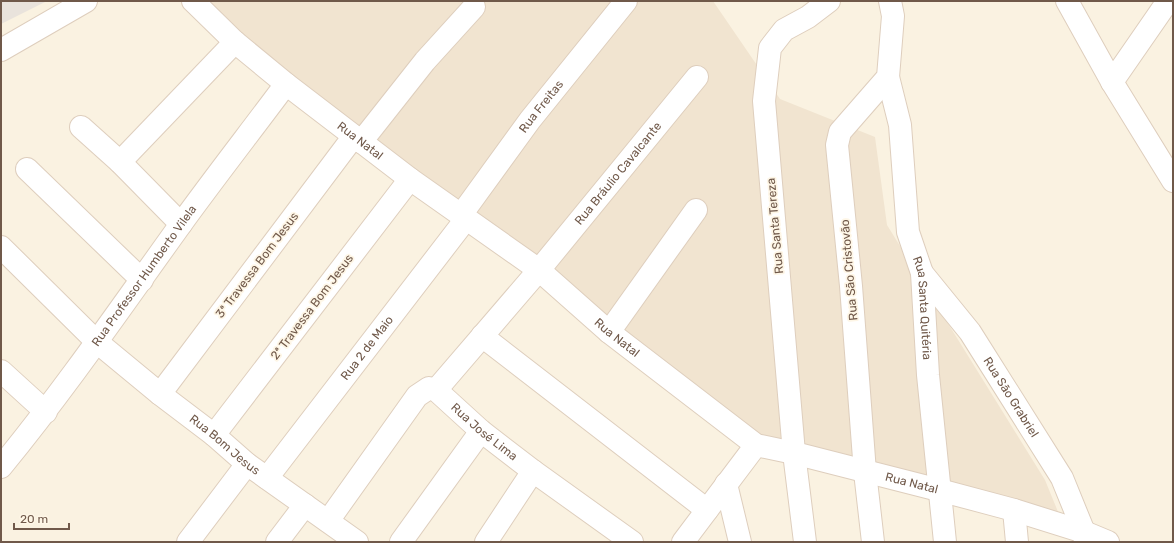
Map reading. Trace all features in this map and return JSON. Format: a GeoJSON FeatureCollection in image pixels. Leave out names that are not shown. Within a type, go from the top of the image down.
{"type":"FeatureCollection","features":[{"type":"Feature","properties":{"kind":"street"},"geometry":{"type":"LineString","coordinates":[[1,50],[86,1]]}},
{"type":"Feature","properties":{"kind":"street","name":"Rua Natal"},"geometry":{"type":"LineString","coordinates":[[192,1],[235,42],[286,84],[410,179],[539,270],[609,332],[756,445],[794,453],[1014,510],[1084,537],[1108,542]]}},
{"type":"Feature","properties":{"kind":"street","name":"Rua Freitas"},"geometry":{"type":"LineString","coordinates":[[464,217],[530,120],[626,1]]}},
{"type":"Feature","properties":{"kind":"street","name":"Rua Santa Tereza"},"geometry":{"type":"LineString","coordinates":[[805,542],[794,453],[764,101],[770,48],[784,30],[808,17],[829,1]]}},
{"type":"Feature","properties":{"kind":"street"},"geometry":{"type":"LineString","coordinates":[[1067,1],[1112,82],[1173,180]]}},
{"type":"Feature","properties":{"kind":"street"},"geometry":{"type":"LineString","coordinates":[[1112,82],[1168,1]]}},
{"type":"Feature","properties":{"kind":"street"},"geometry":{"type":"LineString","coordinates":[[888,77],[897,6]]}},
{"type":"Feature","properties":{"kind":"street","name":"3ª Travessa Bom Jesus"},"geometry":{"type":"LineString","coordinates":[[160,394],[358,139],[474,7]]}},
{"type":"Feature","properties":{"kind":"street"},"geometry":{"type":"LineString","coordinates":[[120,162],[235,42]]}},
{"type":"Feature","properties":{"kind":"street","name":"Rua Bráulio Cavalcante"},"geometry":{"type":"LineString","coordinates":[[436,390],[539,270],[697,77]]}},
{"type":"Feature","properties":{"kind":"street","name":"Rua Santa Quitéria"},"geometry":{"type":"LineString","coordinates":[[888,77],[900,125],[908,232],[922,273],[928,375],[945,542]]}},
{"type":"Feature","properties":{"kind":"street","name":"Rua São Cristovão"},"geometry":{"type":"LineString","coordinates":[[873,542],[865,472],[851,286],[837,145],[840,132],[888,77]]}},
{"type":"Feature","properties":{"kind":"street","name":"Rua Professor Humberto Vilela"},"geometry":{"type":"LineString","coordinates":[[1,467],[46,412],[181,224],[286,84]]}},
{"type":"Feature","properties":{"kind":"street"},"geometry":{"type":"LineString","coordinates":[[81,127],[120,162],[181,224]]}},
{"type":"Feature","properties":{"kind":"street"},"geometry":{"type":"LineString","coordinates":[[27,169],[142,280]]}},
{"type":"Feature","properties":{"kind":"street","name":"2ª Travessa Bom Jesus"},"geometry":{"type":"LineString","coordinates":[[214,435],[410,179]]}},
{"type":"Feature","properties":{"kind":"street"},"geometry":{"type":"LineString","coordinates":[[609,332],[696,210]]}},
{"type":"Feature","properties":{"kind":"street","name":"Rua 2 de Maio"},"geometry":{"type":"LineString","coordinates":[[267,478],[464,217]]}},
{"type":"Feature","properties":{"kind":"street","name":"Rua Bom Jesus"},"geometry":{"type":"LineString","coordinates":[[1,247],[97,342],[160,394],[214,435],[247,464],[305,505],[332,531],[357,542]]}},
{"type":"Feature","properties":{"kind":"street","name":"Rua São Grabriel"},"geometry":{"type":"LineString","coordinates":[[922,273],[970,332],[1062,478],[1084,537]]}},
{"type":"Feature","properties":{"kind":"street"},"geometry":{"type":"LineString","coordinates":[[482,336],[707,510]]}},
{"type":"Feature","properties":{"kind":"street"},"geometry":{"type":"LineString","coordinates":[[1,371],[46,412]]}},
{"type":"Feature","properties":{"kind":"street"},"geometry":{"type":"LineString","coordinates":[[332,531],[360,475],[417,396],[429,388],[436,390]]}},
{"type":"Feature","properties":{"kind":"street","name":"Rua José Lima"},"geometry":{"type":"LineString","coordinates":[[436,390],[481,431],[533,471],[632,542]]}},
{"type":"Feature","properties":{"kind":"street"},"geometry":{"type":"LineString","coordinates":[[401,542],[481,431]]}},
{"type":"Feature","properties":{"kind":"street"},"geometry":{"type":"LineString","coordinates":[[683,542],[756,445]]}},
{"type":"Feature","properties":{"kind":"street"},"geometry":{"type":"LineString","coordinates":[[188,542],[247,464]]}},
{"type":"Feature","properties":{"kind":"street"},"geometry":{"type":"LineString","coordinates":[[486,542],[533,471]]}},
{"type":"Feature","properties":{"kind":"street"},"geometry":{"type":"LineString","coordinates":[[726,484],[740,542]]}},
{"type":"Feature","properties":{"kind":"street"},"geometry":{"type":"LineString","coordinates":[[277,542],[305,505]]}},
{"type":"Feature","properties":{"kind":"street"},"geometry":{"type":"LineString","coordinates":[[1014,510],[1017,542]]}},
{"type":"Feature","properties":{"kind":"shaded area"},"geometry":{"type":"Polygon","coordinates":[[[1,1],[47,1],[1,24],[1,1]]]}},
{"type":"Feature","properties":{"kind":"shaded area"},"geometry":{"type":"Polygon","coordinates":[[[209,1],[713,1],[780,99],[875,137],[887,225],[1045,480],[1063,524],[774,445],[309,96],[209,1]]]}}]}
